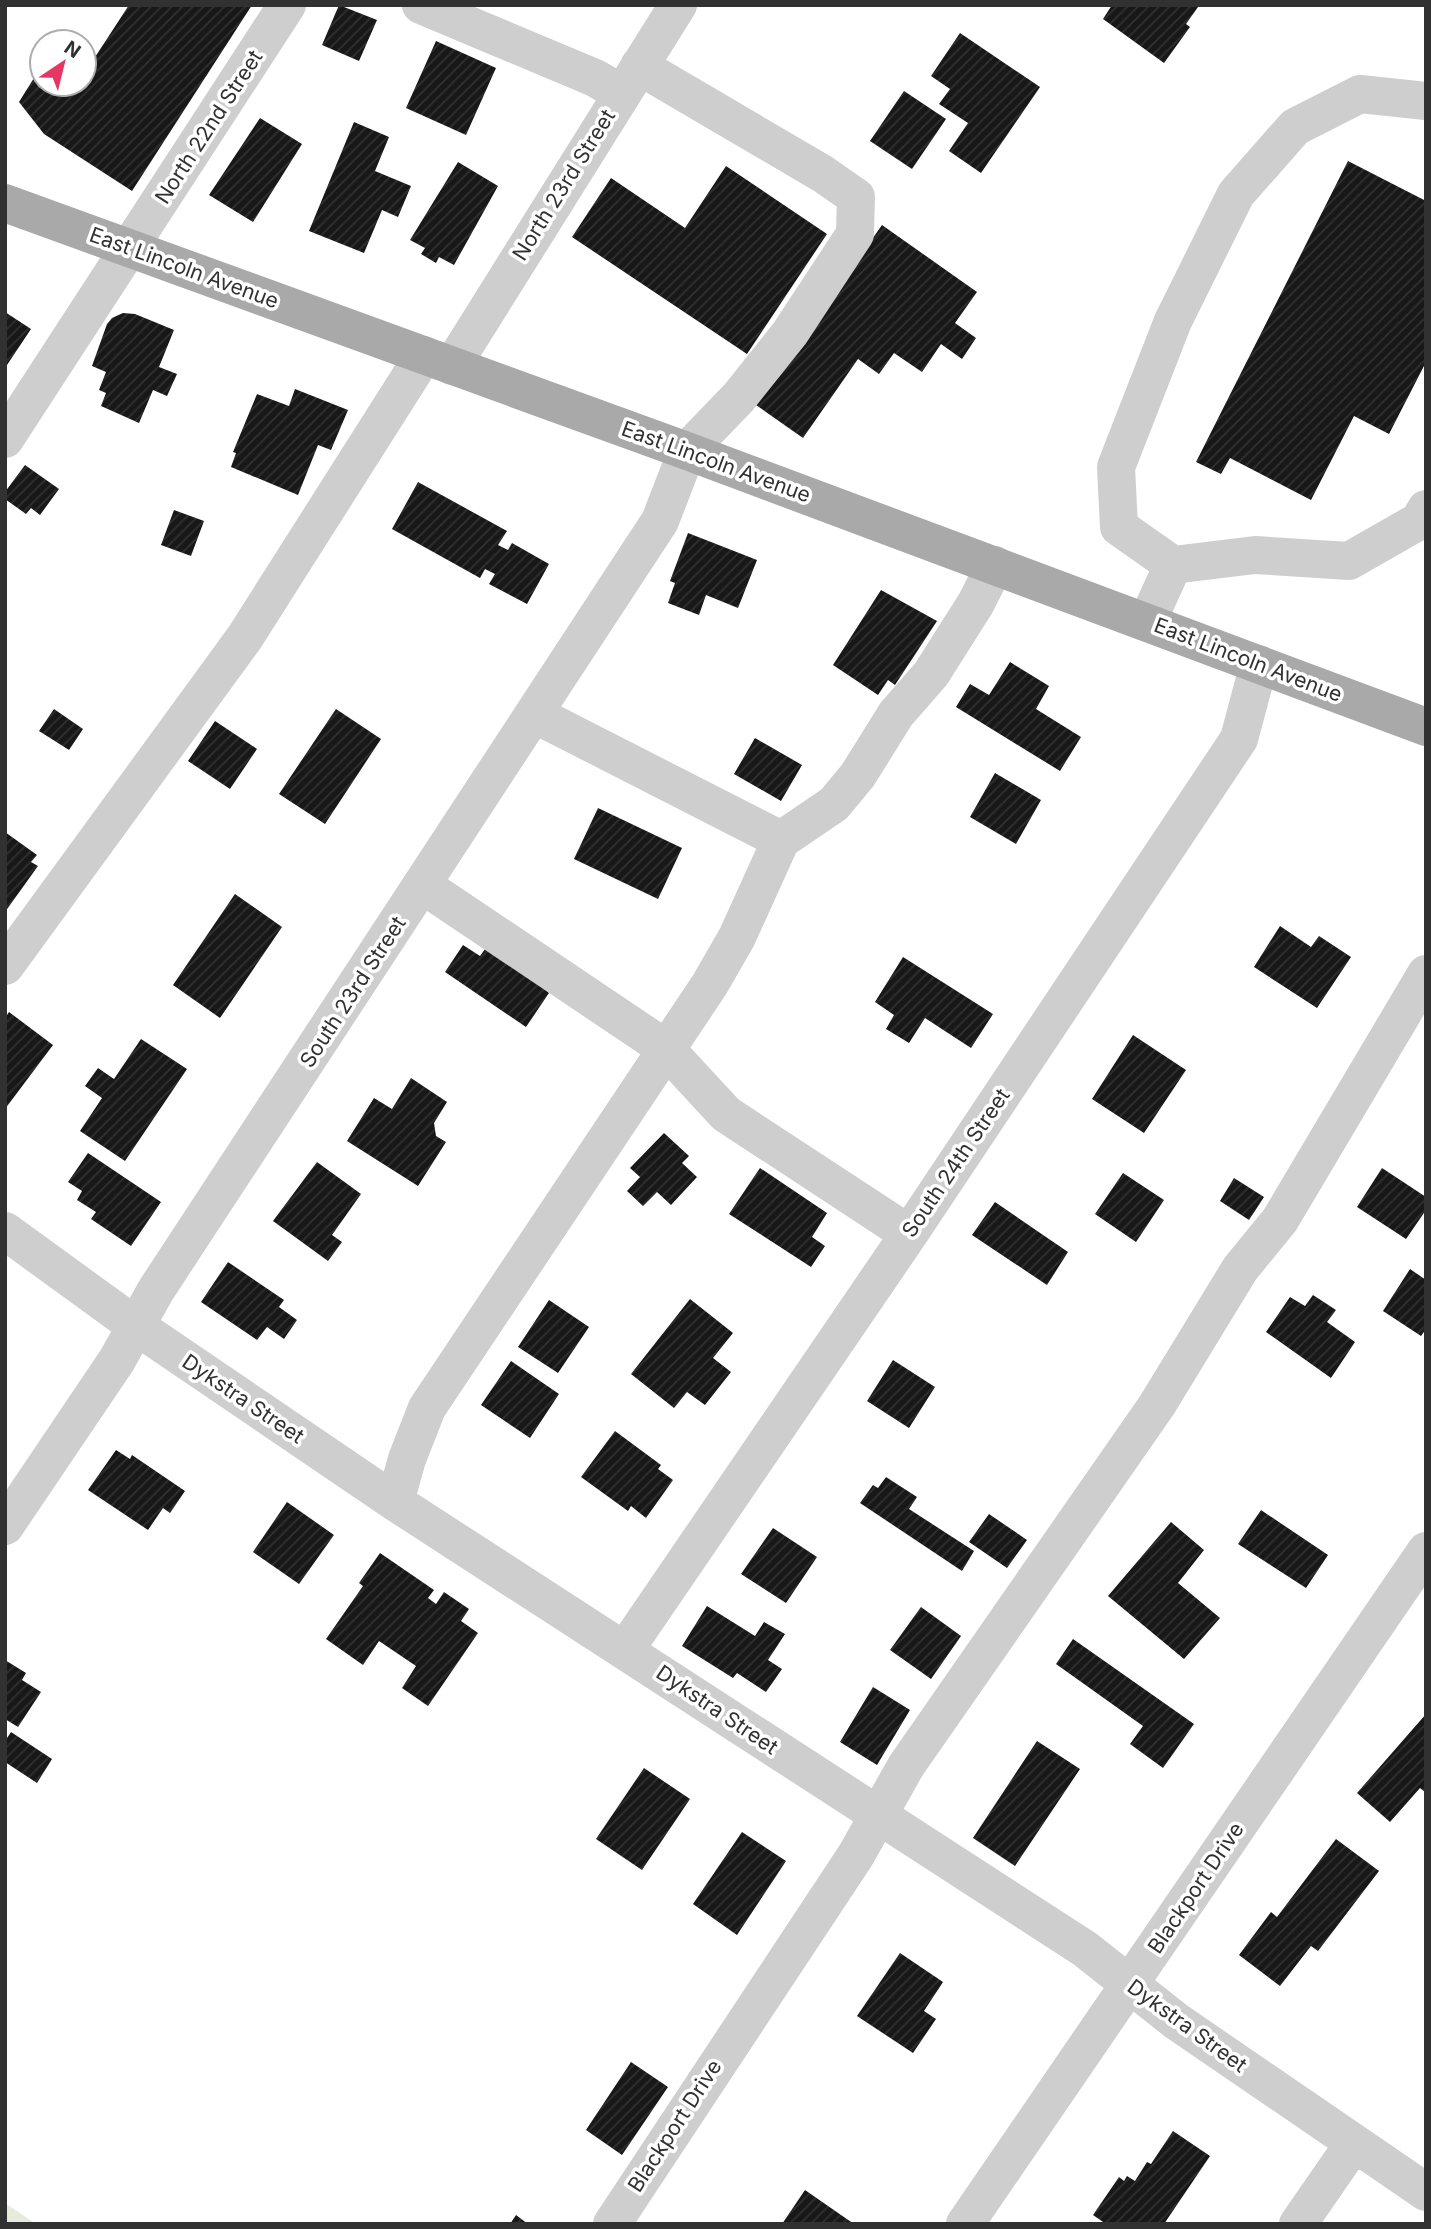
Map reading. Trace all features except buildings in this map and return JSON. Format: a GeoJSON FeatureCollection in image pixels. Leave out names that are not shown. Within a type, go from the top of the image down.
{"type":"FeatureCollection","features":[{"type":"Feature","properties":{"kind":"main road","name":"East Lincoln Avenue"},"geometry":{"type":"LineString","coordinates":[[5,203],[687,451],[1426,727]]}},
{"type":"Feature","properties":{"kind":"street","name":"North 22nd Street"},"geometry":{"type":"LineString","coordinates":[[5,439],[287,5]]}},
{"type":"Feature","properties":{"kind":"street"},"geometry":{"type":"LineString","coordinates":[[421,5],[595,78],[630,80],[824,174],[856,197],[855,234],[790,332],[739,397],[687,451]]}},
{"type":"Feature","properties":{"kind":"street","name":"North 23rd Street"},"geometry":{"type":"LineString","coordinates":[[5,966],[245,637],[630,80],[678,5]]}},
{"type":"Feature","properties":{"kind":"street"},"geometry":{"type":"LineString","coordinates":[[1426,101],[1360,94],[1295,127],[1236,194],[1173,321],[1116,467],[1119,527],[1173,565],[1255,555],[1349,561],[1419,521],[1426,509]]}},
{"type":"Feature","properties":{"kind":"street","name":"South 23rd Street"},"geometry":{"type":"LineString","coordinates":[[5,1526],[117,1360],[136,1326],[660,521],[687,451]]}},
{"type":"Feature","properties":{"kind":"street"},"geometry":{"type":"LineString","coordinates":[[395,1502],[407,1459],[427,1408],[737,937],[781,841],[834,804],[858,775],[896,714],[944,653],[976,603],[995,565]]}},
{"type":"Feature","properties":{"kind":"street"},"geometry":{"type":"LineString","coordinates":[[1147,622],[1173,565]]}},
{"type":"Feature","properties":{"kind":"street","name":"South 24th Street"},"geometry":{"type":"LineString","coordinates":[[625,1650],[909,1234],[1239,740],[1259,664]]}},
{"type":"Feature","properties":{"kind":"street"},"geometry":{"type":"LineString","coordinates":[[536,715],[781,841]]}},
{"type":"Feature","properties":{"kind":"street"},"geometry":{"type":"LineString","coordinates":[[424,886],[665,1048],[726,1114],[909,1234]]}},
{"type":"Feature","properties":{"kind":"street","name":"Blackport Drive"},"geometry":{"type":"LineString","coordinates":[[612,2224],[856,1855],[906,1766],[1157,1405],[1240,1269],[1280,1220],[1426,974]]}},
{"type":"Feature","properties":{"kind":"street","name":"Dykstra Street"},"geometry":{"type":"LineString","coordinates":[[5,1231],[136,1326],[395,1502],[1085,1949],[1176,2021],[1426,2192]]}},
{"type":"Feature","properties":{"kind":"street","name":"Blackport Drive"},"geometry":{"type":"LineString","coordinates":[[965,2224],[1426,1551]]}},
{"type":"Feature","properties":{"kind":"street"},"geometry":{"type":"LineString","coordinates":[[1298,2224],[1354,2143]]}},
{"type":"Feature","properties":{"kind":"shaded area"},"geometry":{"type":"Polygon","coordinates":[[[5,2203],[36,2224],[5,2224],[5,2203]]]}}]}
